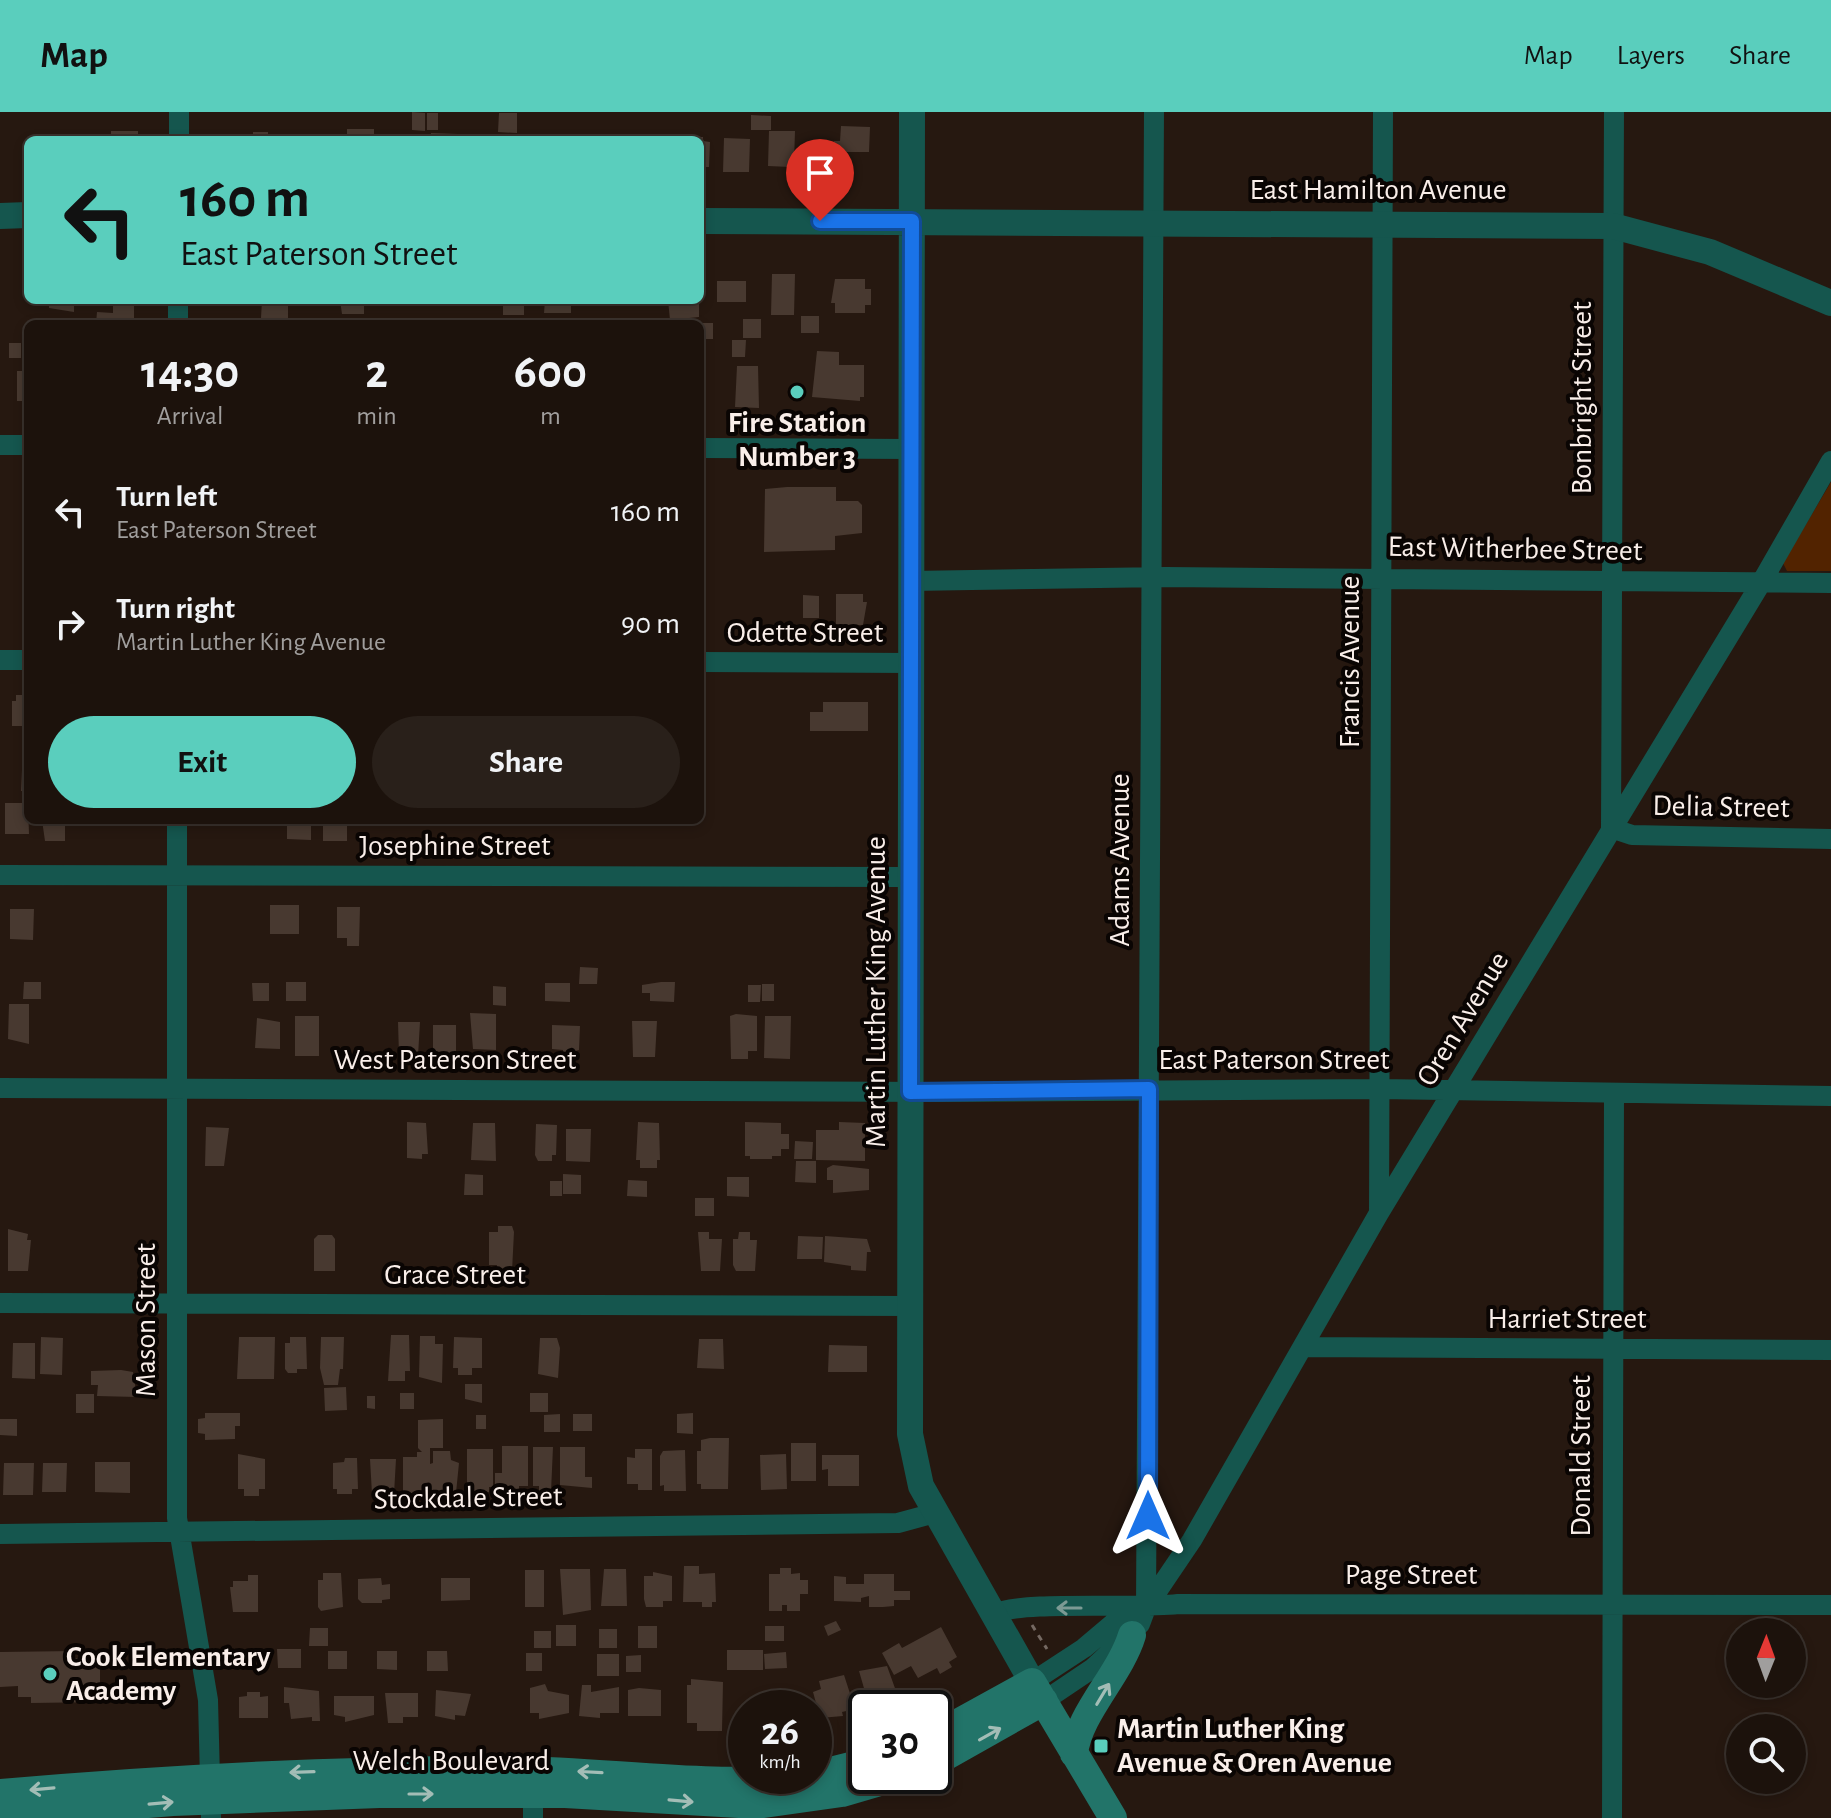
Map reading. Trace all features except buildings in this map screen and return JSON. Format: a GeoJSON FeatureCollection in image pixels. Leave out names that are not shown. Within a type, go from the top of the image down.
{"type":"FeatureCollection","features":[{"type":"Feature","properties":{"kind":"main road"},"geometry":{"type":"LineString","coordinates":[[1074,1754],[1080,1733],[1118,1670],[1132,1635]]}},
{"type":"Feature","properties":{"kind":"main road"},"geometry":{"type":"LineString","coordinates":[[952,1728],[1038,1692]]}},
{"type":"Feature","properties":{"kind":"main road"},"geometry":{"type":"LineString","coordinates":[[952,1751],[1038,1692]]}},
{"type":"Feature","properties":{"kind":"main road","name":"Martin Luther King Avenue"},"geometry":{"type":"LineString","coordinates":[[1038,1692],[1113,1818]]}},
{"type":"Feature","properties":{"kind":"main road","name":"Welch Boulevard"},"geometry":{"type":"LineString","coordinates":[[0,1793],[210,1798],[533,1794],[728,1781]]}},
{"type":"Feature","properties":{"kind":"main road","name":"Welch Boulevard"},"geometry":{"type":"LineString","coordinates":[[0,1816],[210,1798]]}},
{"type":"Feature","properties":{"kind":"street"},"geometry":{"type":"LineString","coordinates":[[179,112],[179,136]]}},
{"type":"Feature","properties":{"kind":"street","name":"Martin Luther King Avenue"},"geometry":{"type":"LineString","coordinates":[[912,112],[911,1447],[918,1477],[935,1513],[1038,1692]]}},
{"type":"Feature","properties":{"kind":"street","name":"Adams Avenue"},"geometry":{"type":"LineString","coordinates":[[1146,1608],[1154,112]]}},
{"type":"Feature","properties":{"kind":"street","name":"Francis Avenue"},"geometry":{"type":"LineString","coordinates":[[1379,1213],[1383,112]]}},
{"type":"Feature","properties":{"kind":"street","name":"Bonbright Street"},"geometry":{"type":"LineString","coordinates":[[1611,828],[1614,112]]}},
{"type":"Feature","properties":{"kind":"street"},"geometry":{"type":"LineString","coordinates":[[0,216],[24,215]]}},
{"type":"Feature","properties":{"kind":"street","name":"East Hamilton Avenue"},"geometry":{"type":"LineString","coordinates":[[704,221],[1382,222],[1613,226],[1710,252],[1831,303]]}},
{"type":"Feature","properties":{"kind":"street"},"geometry":{"type":"LineString","coordinates":[[0,445],[24,445]]}},
{"type":"Feature","properties":{"kind":"street"},"geometry":{"type":"LineString","coordinates":[[704,448],[911,449]]}},
{"type":"Feature","properties":{"kind":"street","name":"Oren Avenue"},"geometry":{"type":"LineString","coordinates":[[1038,1692],[1093,1668],[1132,1635],[1146,1608],[1192,1540],[1379,1213],[1456,1091],[1831,461]]}},
{"type":"Feature","properties":{"kind":"street","name":"East Witherbee Street"},"geometry":{"type":"LineString","coordinates":[[911,581],[1150,577],[1831,583]]}},
{"type":"Feature","properties":{"kind":"street"},"geometry":{"type":"LineString","coordinates":[[0,660],[24,660]]}},
{"type":"Feature","properties":{"kind":"street","name":"Odette Street"},"geometry":{"type":"LineString","coordinates":[[704,662],[910,663]]}},
{"type":"Feature","properties":{"kind":"street","name":"Mason Street"},"geometry":{"type":"LineString","coordinates":[[177,824],[178,1532],[205,1681],[210,1798]]}},
{"type":"Feature","properties":{"kind":"street","name":"Delia Street"},"geometry":{"type":"LineString","coordinates":[[1611,828],[1632,835],[1831,839]]}},
{"type":"Feature","properties":{"kind":"street","name":"Josephine Street"},"geometry":{"type":"LineString","coordinates":[[0,875],[910,877]]}},
{"type":"Feature","properties":{"kind":"street","name":"West Paterson Street"},"geometry":{"type":"LineString","coordinates":[[0,1088],[910,1092]]}},
{"type":"Feature","properties":{"kind":"street","name":"East Paterson Street"},"geometry":{"type":"LineString","coordinates":[[910,1092],[1380,1089],[1831,1096]]}},
{"type":"Feature","properties":{"kind":"street","name":"Donald Street"},"geometry":{"type":"LineString","coordinates":[[1612,1818],[1614,1094]]}},
{"type":"Feature","properties":{"kind":"street","name":"Grace Street"},"geometry":{"type":"LineString","coordinates":[[0,1303],[909,1306]]}},
{"type":"Feature","properties":{"kind":"street","name":"Harriet Street"},"geometry":{"type":"LineString","coordinates":[[1303,1347],[1831,1350]]}},
{"type":"Feature","properties":{"kind":"street","name":"Stockdale Street"},"geometry":{"type":"LineString","coordinates":[[0,1534],[882,1523],[913,1521],[935,1513]]}},
{"type":"Feature","properties":{"kind":"street","name":"Page Street"},"geometry":{"type":"LineString","coordinates":[[993,1614],[1017,1608],[1146,1608],[1178,1604],[1831,1605]]}},
{"type":"Feature","properties":{"kind":"street","name":"Oren Avenue"},"geometry":{"type":"LineString","coordinates":[[1038,1692],[1123,1617],[1146,1608]]}},
{"type":"Feature","properties":{"kind":"path"},"geometry":{"type":"LineString","coordinates":[[1028,1618],[1054,1660]]}},
{"type":"Feature","properties":{"kind":"shaded area"},"geometry":{"type":"Polygon","coordinates":[[[1831,482],[1831,571],[1787,571],[1783,563],[1831,482]]]}},
{"type":"Feature","properties":{"kind":"place","name":"Fire Station Number 3"},"geometry":{"type":"Point","coordinates":[797,392]}},
{"type":"Feature","properties":{"kind":"place","name":"Cook Elementary Academy"},"geometry":{"type":"Point","coordinates":[50,1674]}},
{"type":"Feature","properties":{"kind":"place","name":"Martin Luther King Avenue & Oren Avenue"},"geometry":{"type":"Point","coordinates":[1101,1746]}},
{"type":"Feature","properties":{"kind":"route"},"geometry":{"type":"LineString","coordinates":[[820,221],[912,221],[910,1092],[1149,1089],[1148,1516]]}}]}
